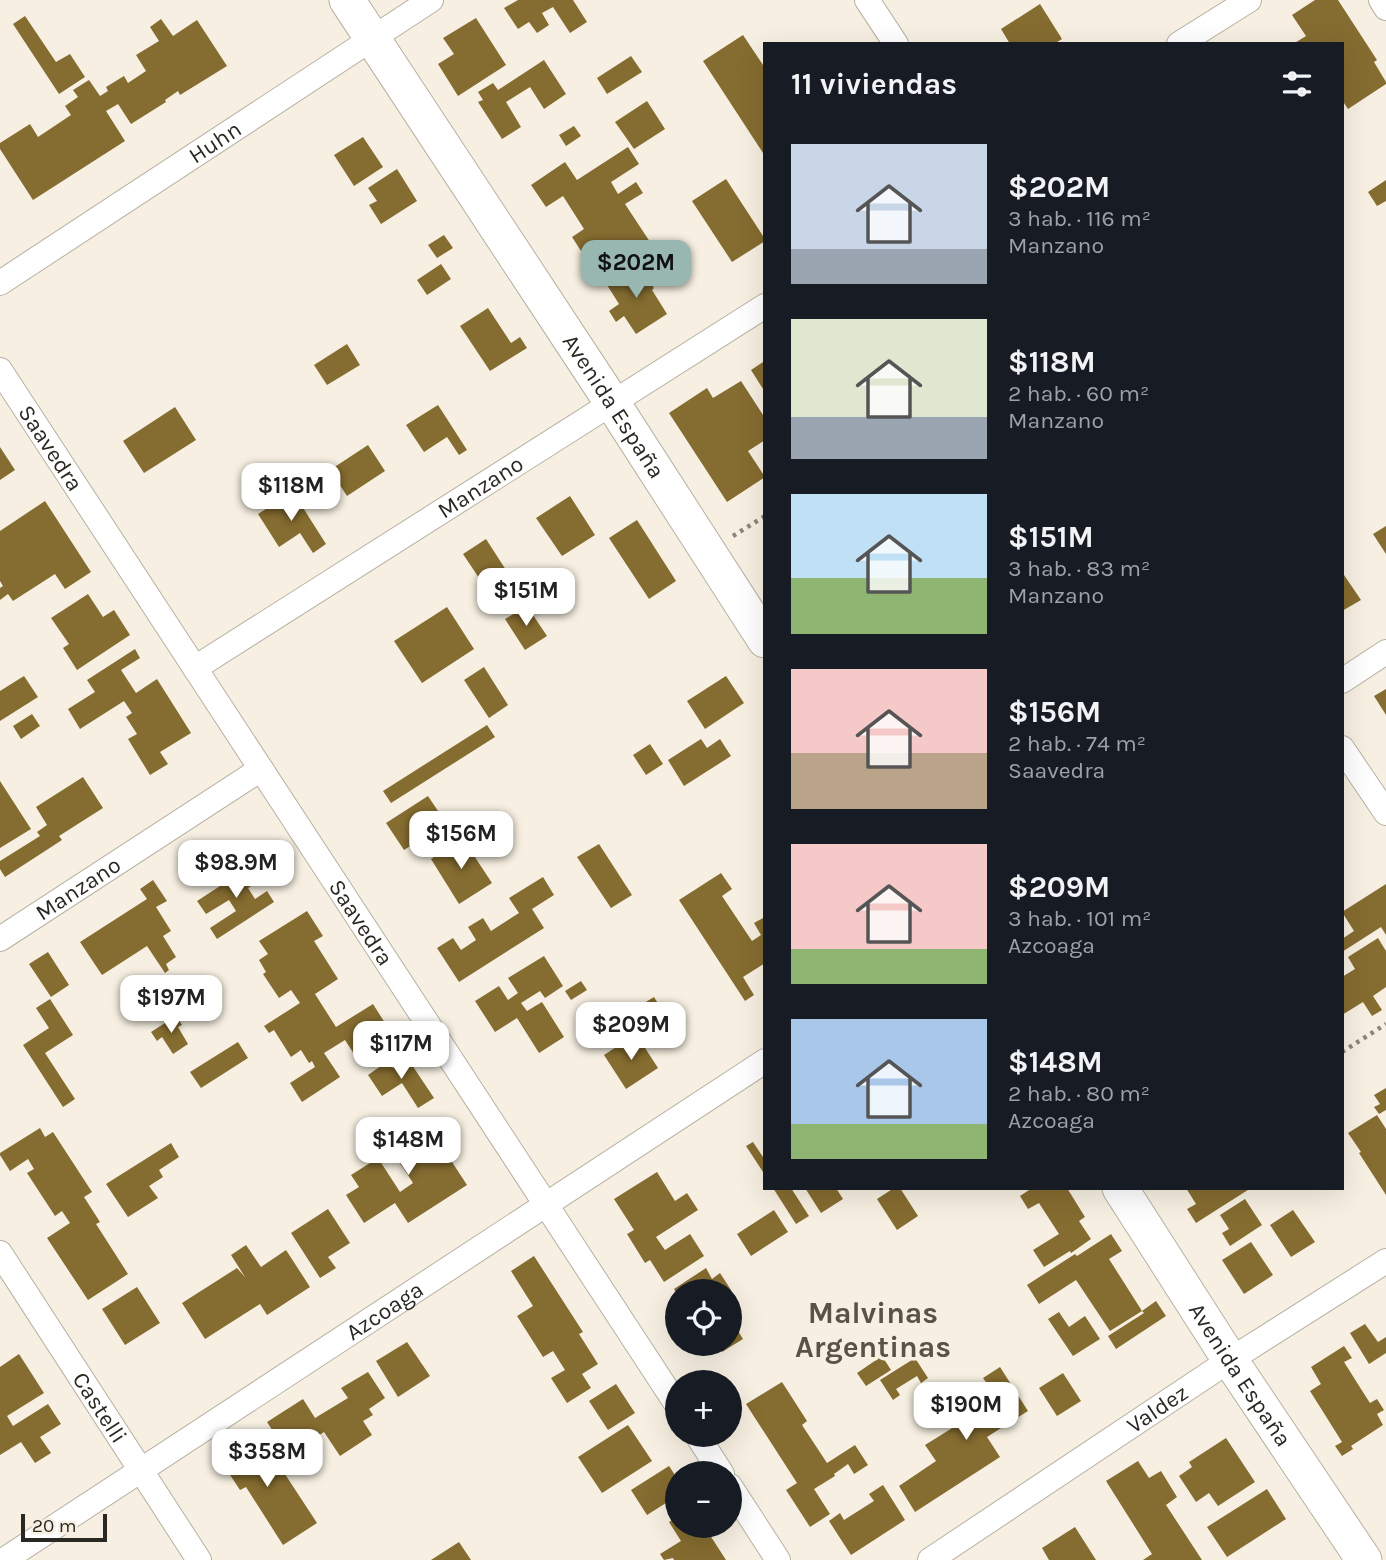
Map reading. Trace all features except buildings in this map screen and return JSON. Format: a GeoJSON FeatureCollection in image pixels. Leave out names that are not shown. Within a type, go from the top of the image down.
{"type":"FeatureCollection","features":[{"type":"Feature","properties":{"kind":"main road","name":"Avenida España"},"geometry":{"type":"LineString","coordinates":[[347,0],[763,637]]}},
{"type":"Feature","properties":{"kind":"main road","name":"Avenida España"},"geometry":{"type":"LineString","coordinates":[[1120,1190],[1364,1560]]}},
{"type":"Feature","properties":{"kind":"street","name":"Huhn"},"geometry":{"type":"LineString","coordinates":[[0,283],[431,0]]}},
{"type":"Feature","properties":{"kind":"street"},"geometry":{"type":"LineString","coordinates":[[867,0],[895,42]]}},
{"type":"Feature","properties":{"kind":"street"},"geometry":{"type":"LineString","coordinates":[[1182,42],[1249,0]]}},
{"type":"Feature","properties":{"kind":"street"},"geometry":{"type":"LineString","coordinates":[[1381,0],[1386,8]]}},
{"type":"Feature","properties":{"kind":"street","name":"Manzano"},"geometry":{"type":"LineString","coordinates":[[195,668],[763,307]]}},
{"type":"Feature","properties":{"kind":"street","name":"Saavedra"},"geometry":{"type":"LineString","coordinates":[[0,370],[665,1387]]}},
{"type":"Feature","properties":{"kind":"street"},"geometry":{"type":"LineString","coordinates":[[1344,680],[1386,652]]}},
{"type":"Feature","properties":{"kind":"street"},"geometry":{"type":"LineString","coordinates":[[1344,751],[1386,813]]}},
{"type":"Feature","properties":{"kind":"street","name":"Manzano"},"geometry":{"type":"LineString","coordinates":[[0,939],[261,769]]}},
{"type":"Feature","properties":{"kind":"street","name":"Azcoaga"},"geometry":{"type":"LineString","coordinates":[[4,1560],[763,1062]]}},
{"type":"Feature","properties":{"kind":"street","name":"Castelli"},"geometry":{"type":"LineString","coordinates":[[0,1253],[199,1560]]}},
{"type":"Feature","properties":{"kind":"street","name":"Valdez"},"geometry":{"type":"LineString","coordinates":[[930,1560],[1230,1360],[1386,1261]]}},
{"type":"Feature","properties":{"kind":"street"},"geometry":{"type":"LineString","coordinates":[[742,1504],[778,1560]]}},
{"type":"Feature","properties":{"kind":"path"},"geometry":{"type":"LineString","coordinates":[[1344,1051],[1386,1024]]}},
{"type":"Feature","properties":{"kind":"district","name":"Malvinas Argentinas"},"geometry":{"type":"Point","coordinates":[873,1330]}}]}
